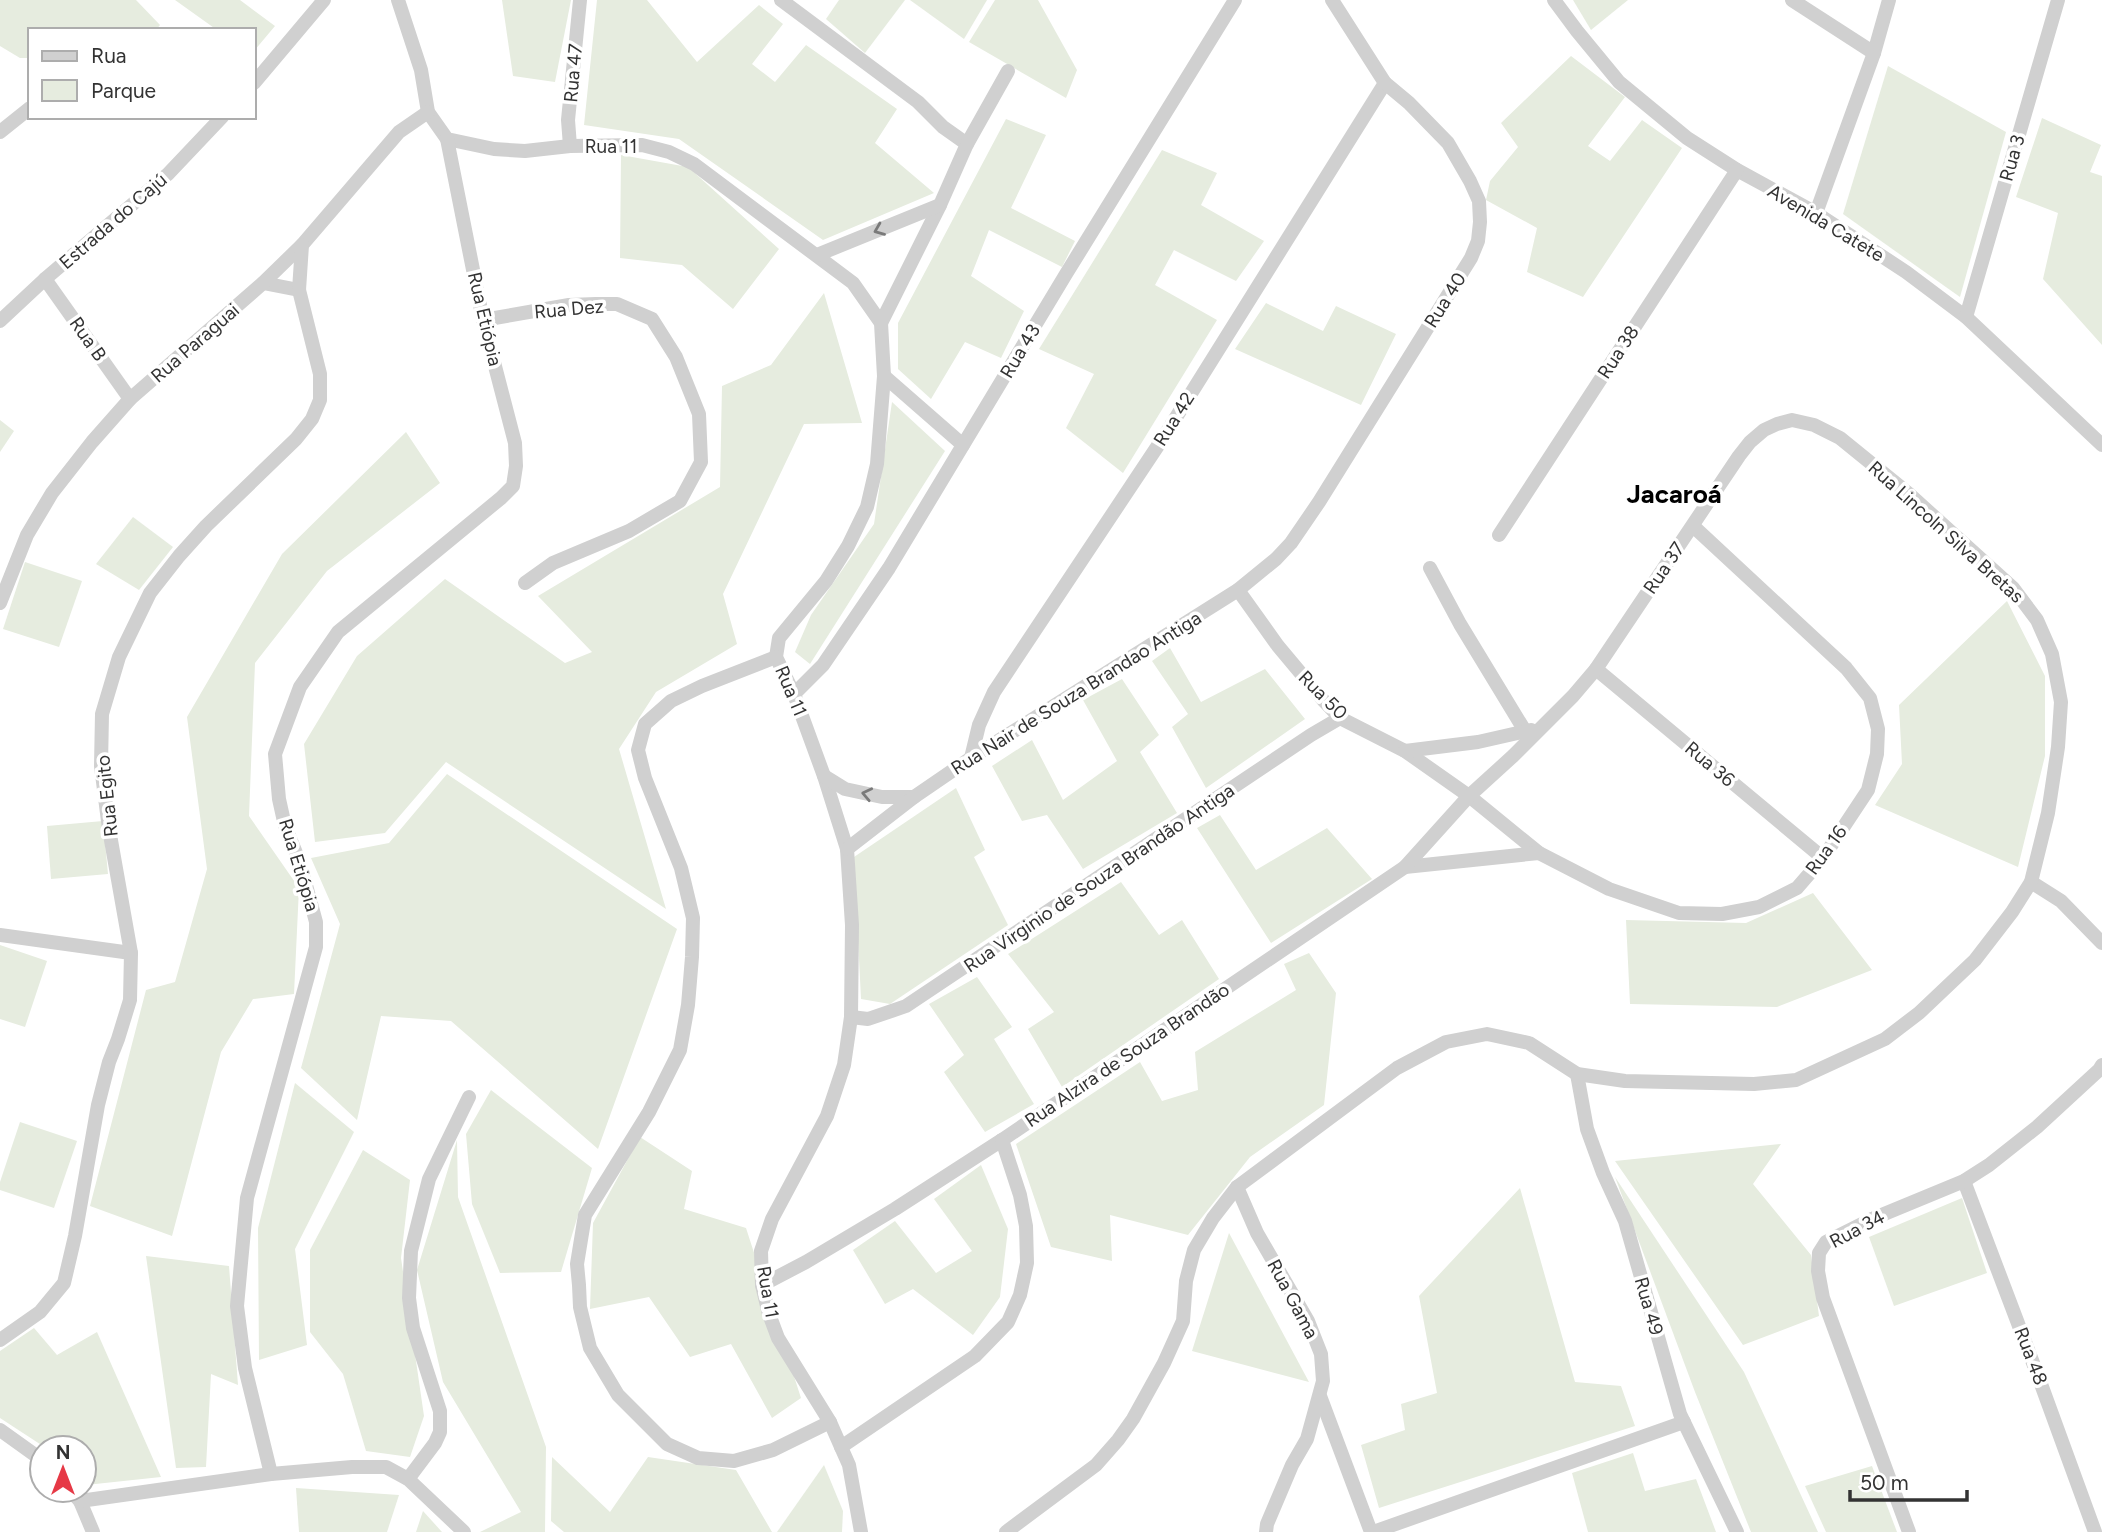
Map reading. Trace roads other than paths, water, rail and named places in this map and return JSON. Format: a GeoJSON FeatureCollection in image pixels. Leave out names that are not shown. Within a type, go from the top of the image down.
{"type":"FeatureCollection","features":[{"type":"Feature","properties":{"kind":"street"},"geometry":{"type":"LineString","coordinates":[[256,81],[324,0]]}},
{"type":"Feature","properties":{"kind":"street"},"geometry":{"type":"LineString","coordinates":[[398,0],[421,70],[428,111],[447,139]]}},
{"type":"Feature","properties":{"kind":"street","name":"Rua 47"},"geometry":{"type":"LineString","coordinates":[[570,146],[568,120],[580,0]]}},
{"type":"Feature","properties":{"kind":"street"},"geometry":{"type":"LineString","coordinates":[[780,0],[918,102],[943,127],[967,144]]}},
{"type":"Feature","properties":{"kind":"street","name":"Rua 43"},"geometry":{"type":"LineString","coordinates":[[794,694],[823,665],[889,568],[1235,0]]}},
{"type":"Feature","properties":{"kind":"street","name":"Rua 40"},"geometry":{"type":"LineString","coordinates":[[1238,590],[1292,543],[1471,258],[1478,241],[1479,201],[1448,142],[1385,83],[1332,0]]}},
{"type":"Feature","properties":{"kind":"street","name":"Avenida Catete"},"geometry":{"type":"LineString","coordinates":[[1555,0],[1619,82],[1687,138],[1737,170],[1816,213],[1906,272],[1966,317],[2102,445]]}},
{"type":"Feature","properties":{"kind":"street"},"geometry":{"type":"LineString","coordinates":[[1792,0],[1874,53]]}},
{"type":"Feature","properties":{"kind":"street"},"geometry":{"type":"LineString","coordinates":[[1816,213],[1874,53],[1889,0]]}},
{"type":"Feature","properties":{"kind":"street","name":"Rua 3"},"geometry":{"type":"LineString","coordinates":[[1966,317],[2058,0]]}},
{"type":"Feature","properties":{"kind":"street"},"geometry":{"type":"LineString","coordinates":[[881,323],[967,144],[1007,71]]}},
{"type":"Feature","properties":{"kind":"street","name":"Rua 42"},"geometry":{"type":"LineString","coordinates":[[971,758],[979,724],[995,692],[1165,435],[1385,83]]}},
{"type":"Feature","properties":{"kind":"street"},"geometry":{"type":"LineString","coordinates":[[0,132],[28,110]]}},
{"type":"Feature","properties":{"kind":"street","name":"Rua Paraguai"},"geometry":{"type":"LineString","coordinates":[[0,603],[27,535],[52,493],[92,442],[130,399],[263,283],[302,245],[399,132],[428,111]]}},
{"type":"Feature","properties":{"kind":"street","name":"Estrada do Cajú"},"geometry":{"type":"LineString","coordinates":[[0,321],[168,174],[220,119]]}},
{"type":"Feature","properties":{"kind":"street","name":"Rua 11"},"geometry":{"type":"LineString","coordinates":[[447,139],[495,149],[525,151],[570,146],[642,145],[669,152],[694,164],[853,283],[881,323],[884,376],[877,464],[867,508],[848,547],[826,581],[779,638],[776,657],[794,694],[847,849],[852,925],[851,1017],[844,1065],[827,1116],[772,1219],[761,1251],[762,1285],[769,1314],[778,1338],[830,1422],[849,1465],[861,1532]]}},
{"type":"Feature","properties":{"kind":"street","name":"Rua Etiópia"},"geometry":{"type":"LineString","coordinates":[[271,1474],[246,1368],[237,1306],[247,1198],[316,947],[316,922],[279,799],[275,754],[300,687],[338,632],[501,498],[513,486],[516,466],[515,443],[483,320],[447,139]]}},
{"type":"Feature","properties":{"kind":"street","name":"Rua 38"},"geometry":{"type":"LineString","coordinates":[[1499,534],[1737,170]]}},
{"type":"Feature","properties":{"kind":"street"},"geometry":{"type":"LineString","coordinates":[[817,255],[940,205]]}},
{"type":"Feature","properties":{"kind":"street","name":"Rua Egito"},"geometry":{"type":"LineString","coordinates":[[0,1340],[40,1312],[64,1283],[98,1105],[130,1000],[131,953],[101,766],[102,714],[119,657],[150,593],[206,526],[296,439],[312,419],[320,400],[320,374],[299,290],[302,245]]}},
{"type":"Feature","properties":{"kind":"street","name":"Rua B"},"geometry":{"type":"LineString","coordinates":[[45,279],[130,399]]}},
{"type":"Feature","properties":{"kind":"street"},"geometry":{"type":"LineString","coordinates":[[263,283],[299,290]]}},
{"type":"Feature","properties":{"kind":"street","name":"Rua Dez"},"geometry":{"type":"LineString","coordinates":[[483,320],[569,305],[596,304],[617,304],[652,319],[676,357],[699,414],[701,462],[680,501],[629,531],[553,563],[525,583]]}},
{"type":"Feature","properties":{"kind":"street"},"geometry":{"type":"LineString","coordinates":[[884,376],[963,445]]}},
{"type":"Feature","properties":{"kind":"street","name":"Rua 37"},"geometry":{"type":"LineString","coordinates":[[1469,796],[1541,727],[1596,669],[1750,442],[1765,430],[1793,420]]}},
{"type":"Feature","properties":{"kind":"street","name":"Rua Lincoln Silva Bretas"},"geometry":{"type":"LineString","coordinates":[[1006,1532],[1096,1465],[1133,1419],[1164,1363],[1183,1321],[1186,1281],[1194,1250],[1213,1218],[1237,1187],[1397,1068],[1446,1042],[1486,1034],[1529,1043],[1577,1074],[1625,1081],[1754,1084],[1796,1080],[1885,1039],[1919,1013],[1975,960],[2012,912],[2031,882],[2048,813],[2058,747],[2061,702],[2052,654],[2037,620],[2012,588],[1909,494],[1840,438],[1814,425],[1793,420]]}},
{"type":"Feature","properties":{"kind":"street","name":"Rua 16"},"geometry":{"type":"LineString","coordinates":[[1469,796],[1539,853],[1609,889],[1679,914],[1722,914],[1759,907],[1797,888],[1823,858],[1868,790],[1877,754],[1878,729],[1870,698],[1846,668],[1693,526]]}},
{"type":"Feature","properties":{"kind":"street"},"geometry":{"type":"LineString","coordinates":[[1430,568],[1525,731]]}},
{"type":"Feature","properties":{"kind":"street","name":"Rua 50"},"geometry":{"type":"LineString","coordinates":[[1238,590],[1278,646],[1340,718],[1405,751],[1469,796]]}},
{"type":"Feature","properties":{"kind":"street","name":"Rua Nair de Souza Brandao Antiga"},"geometry":{"type":"LineString","coordinates":[[847,849],[914,797],[971,758],[1238,590]]}},
{"type":"Feature","properties":{"kind":"street"},"geometry":{"type":"LineString","coordinates":[[776,657],[671,701],[645,724],[638,750],[645,778],[681,868],[693,918],[688,1005],[680,1050],[649,1112],[585,1215],[577,1264],[580,1307],[590,1348],[618,1395],[667,1444],[698,1458],[734,1461],[773,1450],[830,1422]]}},
{"type":"Feature","properties":{"kind":"street","name":"Rua 36"},"geometry":{"type":"LineString","coordinates":[[1596,669],[1823,858]]}},
{"type":"Feature","properties":{"kind":"street","name":"Rua Virginio de Souza Brandão Antiga"},"geometry":{"type":"LineString","coordinates":[[851,1017],[868,1019],[906,1006],[1340,718]]}},
{"type":"Feature","properties":{"kind":"street"},"geometry":{"type":"LineString","coordinates":[[1405,751],[1478,742],[1541,727]]}},
{"type":"Feature","properties":{"kind":"street"},"geometry":{"type":"LineString","coordinates":[[824,776],[845,789],[882,797],[914,797]]}},
{"type":"Feature","properties":{"kind":"street","name":"Rua Alzira de Souza Brandão"},"geometry":{"type":"LineString","coordinates":[[762,1285],[895,1209],[1002,1140],[1405,867],[1469,796]]}},
{"type":"Feature","properties":{"kind":"street"},"geometry":{"type":"LineString","coordinates":[[1405,867],[1539,853]]}},
{"type":"Feature","properties":{"kind":"street"},"geometry":{"type":"LineString","coordinates":[[2031,882],[2060,901],[2102,943]]}},
{"type":"Feature","properties":{"kind":"street"},"geometry":{"type":"LineString","coordinates":[[0,935],[131,953]]}},
{"type":"Feature","properties":{"kind":"street","name":"Rua 34"},"geometry":{"type":"LineString","coordinates":[[1909,1532],[1823,1298],[1818,1271],[1819,1253],[1826,1242],[1871,1219],[1964,1181],[1989,1165],[2101,1071]]}},
{"type":"Feature","properties":{"kind":"street","name":"Rua 49"},"geometry":{"type":"LineString","coordinates":[[1577,1074],[1587,1129],[1603,1174],[1625,1221],[1684,1422],[1737,1532]]}},
{"type":"Feature","properties":{"kind":"street"},"geometry":{"type":"LineString","coordinates":[[408,1479],[440,1432],[440,1411],[413,1328],[409,1298],[411,1251],[429,1180],[469,1097]]}},
{"type":"Feature","properties":{"kind":"street"},"geometry":{"type":"LineString","coordinates":[[841,1447],[975,1356],[1009,1322],[1020,1295],[1027,1263],[1026,1226],[1018,1185],[1002,1140]]}},
{"type":"Feature","properties":{"kind":"street","name":"Rua 48"},"geometry":{"type":"LineString","coordinates":[[1964,1181],[2095,1532]]}},
{"type":"Feature","properties":{"kind":"street","name":"Rua Gama"},"geometry":{"type":"LineString","coordinates":[[1237,1187],[1256,1233],[1308,1321],[1321,1354],[1323,1381],[1307,1440],[1292,1465],[1266,1532]]}},
{"type":"Feature","properties":{"kind":"street"},"geometry":{"type":"LineString","coordinates":[[1320,1395],[1372,1532],[1684,1422]]}},
{"type":"Feature","properties":{"kind":"street"},"geometry":{"type":"LineString","coordinates":[[0,1430],[28,1450]]}},
{"type":"Feature","properties":{"kind":"street"},"geometry":{"type":"LineString","coordinates":[[98,1493],[271,1474],[386,1467],[408,1479],[464,1532]]}},
{"type":"Feature","properties":{"kind":"street"},"geometry":{"type":"LineString","coordinates":[[79,1504],[93,1532]]}},
{"type":"Feature","properties":{"kind":"district","name":"Jacaroá"},"geometry":{"type":"Point","coordinates":[1674,494]}}]}
